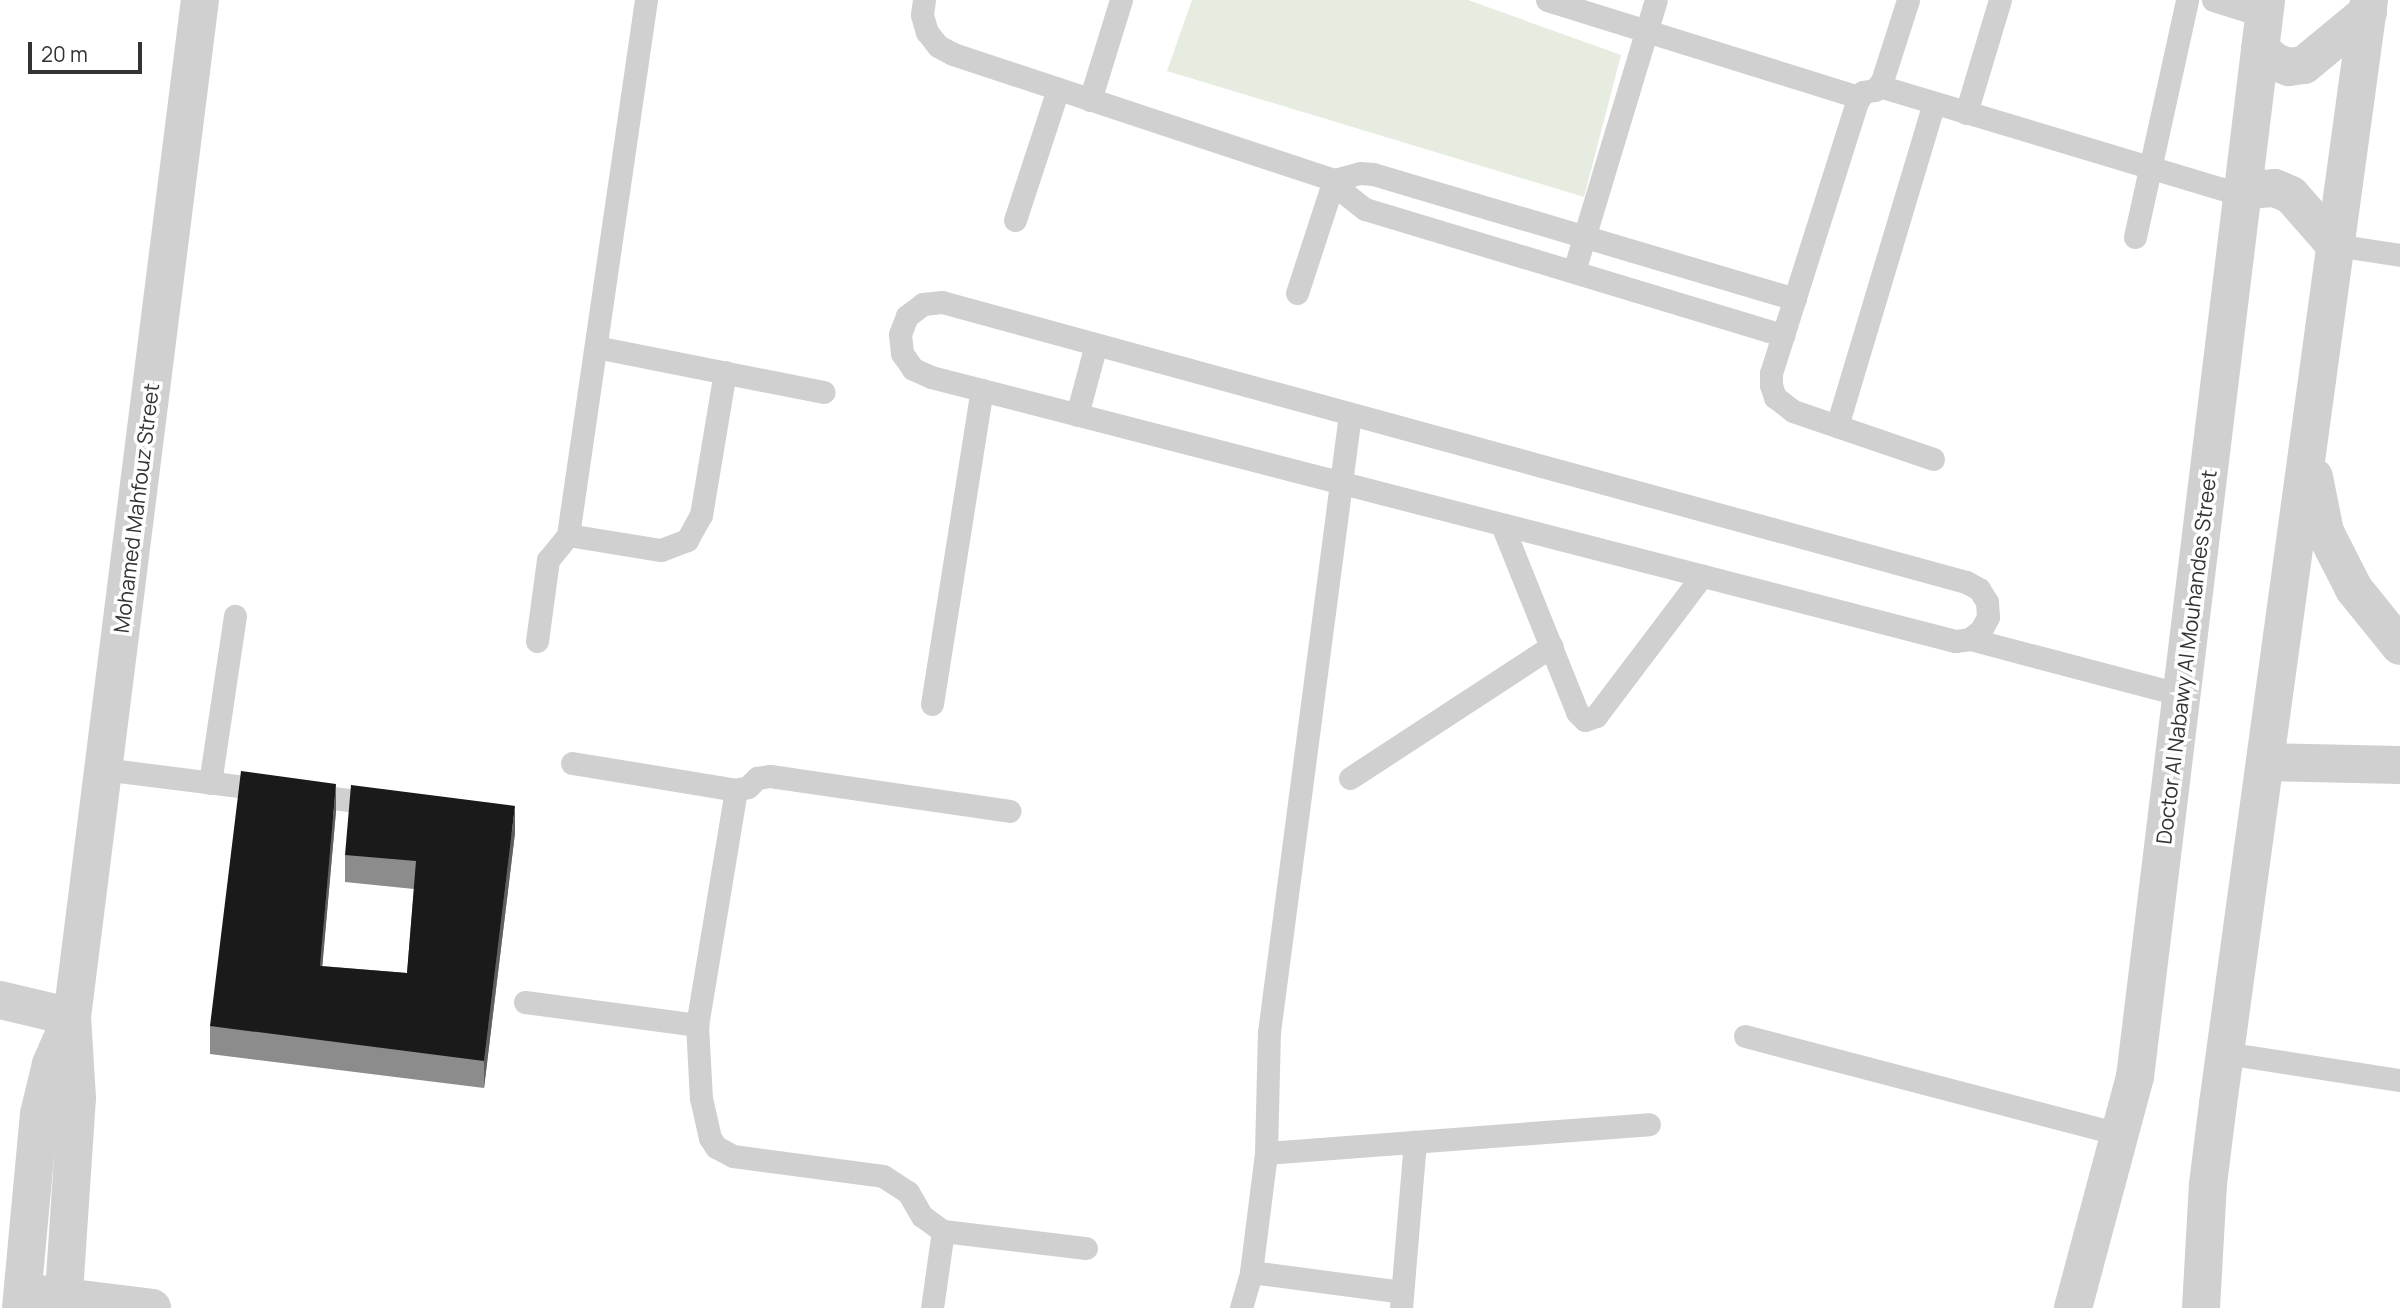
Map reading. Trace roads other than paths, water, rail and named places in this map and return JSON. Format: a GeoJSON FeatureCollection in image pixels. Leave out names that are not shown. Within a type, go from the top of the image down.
{"type":"FeatureCollection","features":[{"type":"Feature","properties":{"kind":"street","name":"Mohamed Mahfouz Street"},"geometry":{"type":"LineString","coordinates":[[63,1303],[77,1098],[72,1017],[200,0]]}},
{"type":"Feature","properties":{"kind":"street"},"geometry":{"type":"LineString","coordinates":[[2263,22],[2275,62],[2289,67],[2304,65],[2368,6]]}},
{"type":"Feature","properties":{"kind":"street"},"geometry":{"type":"LineString","coordinates":[[2201,1308],[2208,1184],[2368,6]]}},
{"type":"Feature","properties":{"kind":"street","name":"Doctor Al Nabawy Al Mouhandes Street"},"geometry":{"type":"LineString","coordinates":[[2073,1308],[2122,1135],[2135,1077],[2263,22]]}},
{"type":"Feature","properties":{"kind":"street"},"geometry":{"type":"LineString","coordinates":[[2243,195],[2267,188],[2291,194],[2335,245]]}},
{"type":"Feature","properties":{"kind":"street"},"geometry":{"type":"LineString","coordinates":[[2308,449],[2325,532],[2354,589],[2400,646]]}},
{"type":"Feature","properties":{"kind":"street"},"geometry":{"type":"LineString","coordinates":[[2265,762],[2400,765]]}},
{"type":"Feature","properties":{"kind":"street"},"geometry":{"type":"LineString","coordinates":[[0,1000],[72,1017]]}},
{"type":"Feature","properties":{"kind":"street","name":"Mohamed Mahfouz Street"},"geometry":{"type":"LineString","coordinates":[[15,1296],[39,1114],[51,1064],[72,1017]]}},
{"type":"Feature","properties":{"kind":"street"},"geometry":{"type":"LineString","coordinates":[[15,1296],[63,1303],[152,1308]]}},
{"type":"Feature","properties":{"kind":"lane"},"geometry":{"type":"LineString","coordinates":[[537,641],[548,561],[568,535],[646,0]]}},
{"type":"Feature","properties":{"kind":"lane"},"geometry":{"type":"LineString","coordinates":[[924,0],[922,15],[927,32],[938,46],[953,54],[1334,180],[1360,173],[1373,174],[1795,299]]}},
{"type":"Feature","properties":{"kind":"lane"},"geometry":{"type":"LineString","coordinates":[[1090,100],[1121,0]]}},
{"type":"Feature","properties":{"kind":"lane"},"geometry":{"type":"LineString","coordinates":[[1547,0],[1646,31],[1869,92],[1934,103],[2243,195]]}},
{"type":"Feature","properties":{"kind":"lane"},"geometry":{"type":"LineString","coordinates":[[1574,271],[1656,0]]}},
{"type":"Feature","properties":{"kind":"lane"},"geometry":{"type":"LineString","coordinates":[[1908,0],[1869,92],[1771,373],[1774,397],[1793,411],[1933,459]]}},
{"type":"Feature","properties":{"kind":"lane"},"geometry":{"type":"LineString","coordinates":[[1966,113],[2000,0]]}},
{"type":"Feature","properties":{"kind":"lane"},"geometry":{"type":"LineString","coordinates":[[2136,237],[2187,0]]}},
{"type":"Feature","properties":{"kind":"lane"},"geometry":{"type":"LineString","coordinates":[[2213,0],[2263,22]]}},
{"type":"Feature","properties":{"kind":"lane"},"geometry":{"type":"LineString","coordinates":[[1015,220],[1058,89]]}},
{"type":"Feature","properties":{"kind":"lane"},"geometry":{"type":"LineString","coordinates":[[1837,426],[1934,103]]}},
{"type":"Feature","properties":{"kind":"lane"},"geometry":{"type":"LineString","coordinates":[[1334,180],[1343,192],[1365,209],[1783,335]]}},
{"type":"Feature","properties":{"kind":"lane"},"geometry":{"type":"LineString","coordinates":[[1297,293],[1334,180]]}},
{"type":"Feature","properties":{"kind":"lane"},"geometry":{"type":"LineString","coordinates":[[2335,245],[2400,254]]}},
{"type":"Feature","properties":{"kind":"lane"},"geometry":{"type":"LineString","coordinates":[[1970,639],[1981,630],[1988,617],[1987,602],[1979,589],[1965,582],[942,302],[923,304],[907,316],[900,334],[902,353],[914,369],[982,390],[1955,641],[1970,639],[2182,695]]}},
{"type":"Feature","properties":{"kind":"lane"},"geometry":{"type":"LineString","coordinates":[[1077,415],[1096,344]]}},
{"type":"Feature","properties":{"kind":"lane"},"geometry":{"type":"LineString","coordinates":[[596,347],[824,392]]}},
{"type":"Feature","properties":{"kind":"lane"},"geometry":{"type":"LineString","coordinates":[[568,535],[661,550],[675,547],[687,540],[701,515],[725,372]]}},
{"type":"Feature","properties":{"kind":"lane"},"geometry":{"type":"LineString","coordinates":[[932,704],[982,390]]}},
{"type":"Feature","properties":{"kind":"lane"},"geometry":{"type":"LineString","coordinates":[[1241,1308],[1251,1272],[1266,1153],[1269,1032],[1350,414]]}},
{"type":"Feature","properties":{"kind":"lane"},"geometry":{"type":"LineString","coordinates":[[1502,525],[1577,712],[1585,720],[1591,720],[1702,576]]}},
{"type":"Feature","properties":{"kind":"lane"},"geometry":{"type":"LineString","coordinates":[[210,783],[235,616]]}},
{"type":"Feature","properties":{"kind":"lane"},"geometry":{"type":"LineString","coordinates":[[1350,778],[1552,646]]}},
{"type":"Feature","properties":{"kind":"lane"},"geometry":{"type":"LineString","coordinates":[[572,763],[736,790],[748,787],[757,778],[770,776],[1009,811]]}},
{"type":"Feature","properties":{"kind":"lane"},"geometry":{"type":"LineString","coordinates":[[103,769],[409,807]]}},
{"type":"Feature","properties":{"kind":"lane"},"geometry":{"type":"LineString","coordinates":[[736,790],[696,1025],[701,1098],[710,1138],[716,1147],[733,1156],[883,1176],[908,1192],[922,1216],[943,1231],[1086,1248]]}},
{"type":"Feature","properties":{"kind":"lane"},"geometry":{"type":"LineString","coordinates":[[525,1002],[696,1025]]}},
{"type":"Feature","properties":{"kind":"lane"},"geometry":{"type":"LineString","coordinates":[[1745,1036],[2122,1135]]}},
{"type":"Feature","properties":{"kind":"lane"},"geometry":{"type":"LineString","coordinates":[[2225,1053],[2400,1080]]}},
{"type":"Feature","properties":{"kind":"lane"},"geometry":{"type":"LineString","coordinates":[[1266,1153],[1649,1124]]}},
{"type":"Feature","properties":{"kind":"lane"},"geometry":{"type":"LineString","coordinates":[[1251,1272],[1401,1300],[1415,1142]]}},
{"type":"Feature","properties":{"kind":"lane"},"geometry":{"type":"LineString","coordinates":[[932,1308],[943,1231]]}}]}
